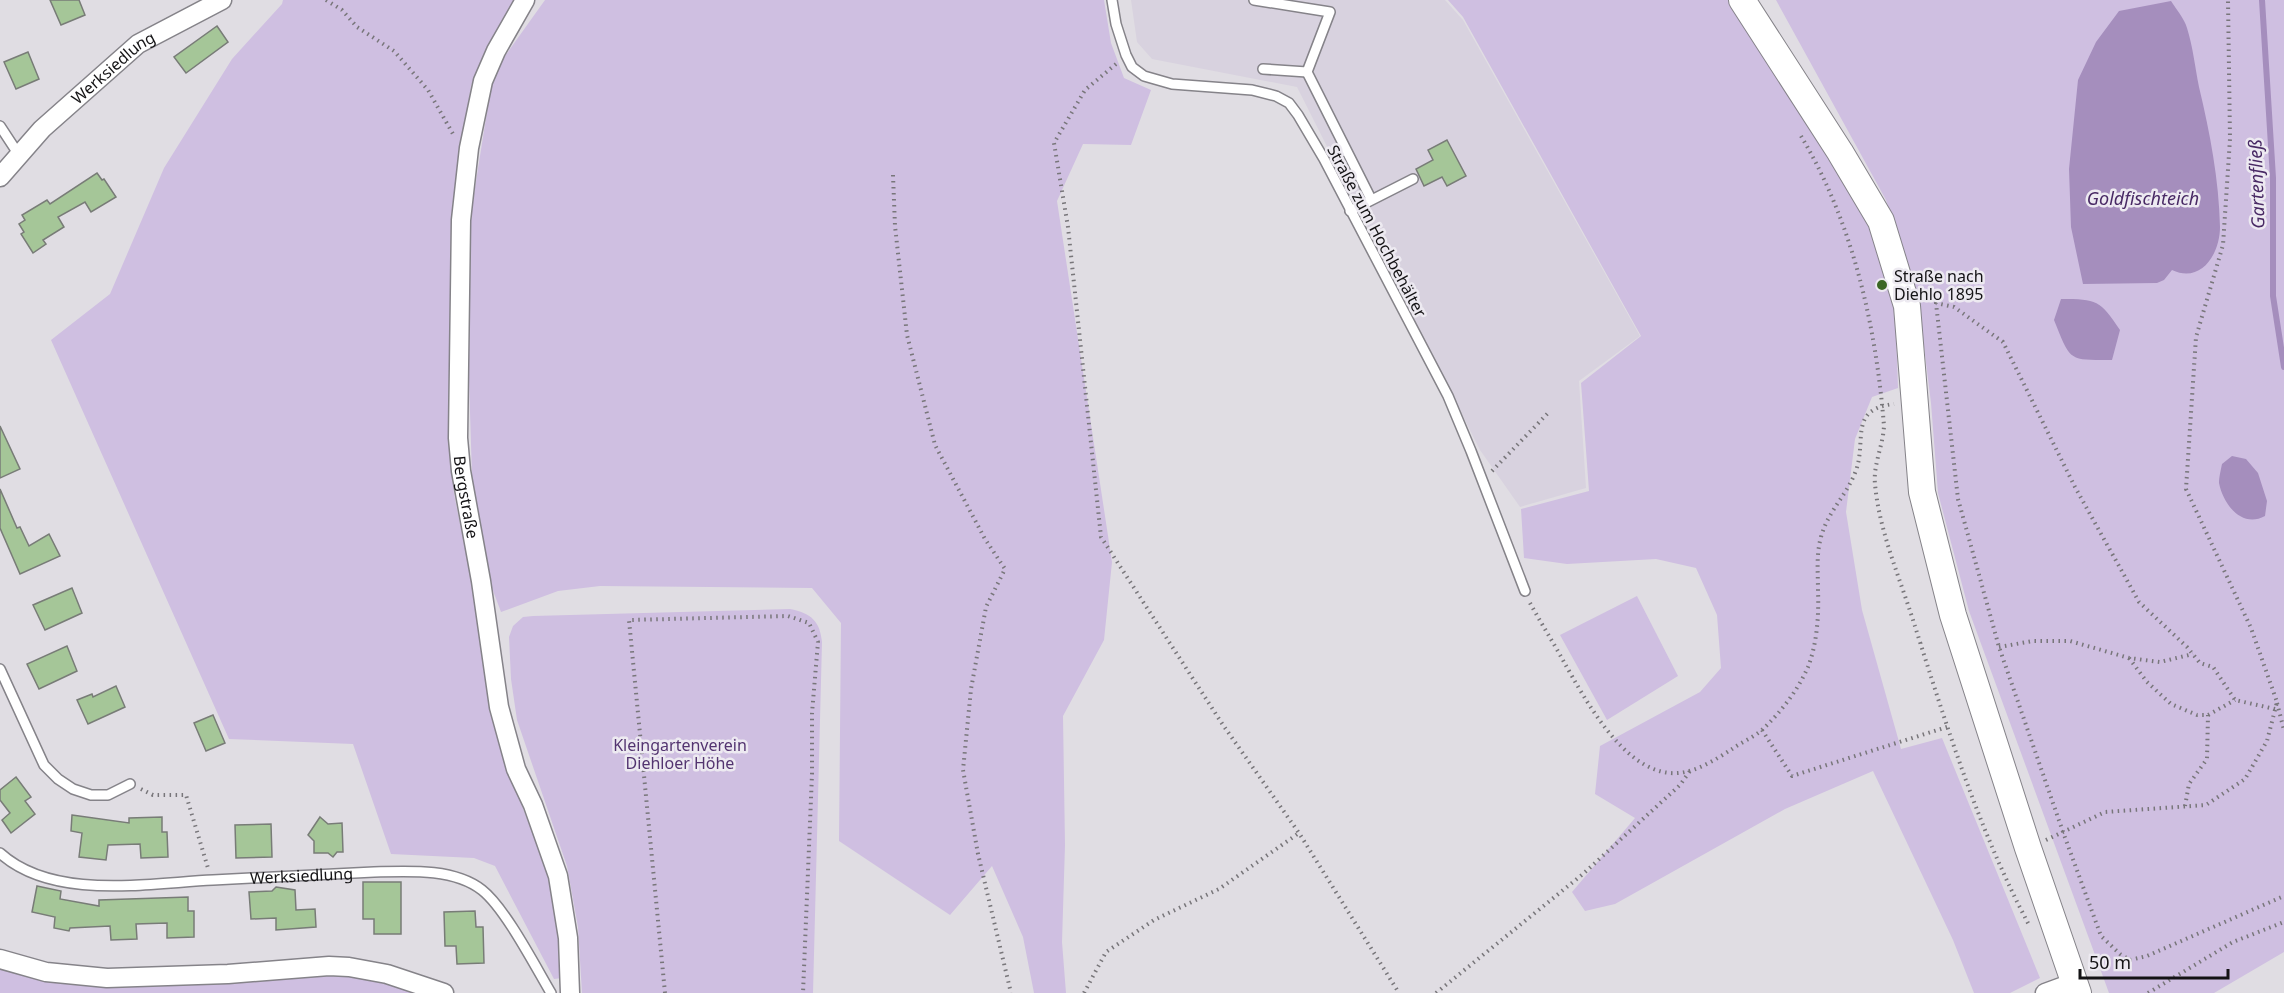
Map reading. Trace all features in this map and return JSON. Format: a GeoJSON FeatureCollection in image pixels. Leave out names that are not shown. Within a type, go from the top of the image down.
{"type":"FeatureCollection","features":[{"type":"Feature","properties":{"kind":"main road"},"geometry":{"type":"LineString","coordinates":[[1742,0],[1840,152],[1881,221],[1907,306],[1913,403],[1922,492],[1953,615],[2028,848],[2077,987]]}},
{"type":"Feature","properties":{"kind":"street","name":"Werksiedlung"},"geometry":{"type":"LineString","coordinates":[[0,177],[42,129],[138,44],[222,0]]}},
{"type":"Feature","properties":{"kind":"street","name":"Bergstraße"},"geometry":{"type":"LineString","coordinates":[[525,0],[496,51],[483,81],[468,161],[461,231],[458,438],[460,471],[481,580],[499,706],[516,769],[547,842],[558,876],[568,938],[570,993]]}},
{"type":"Feature","properties":{"kind":"street"},"geometry":{"type":"LineString","coordinates":[[0,959],[46,972],[107,978],[228,974],[329,966],[349,967],[387,974],[444,993]]}},
{"type":"Feature","properties":{"kind":"street"},"geometry":{"type":"LineString","coordinates":[[2045,993],[2077,987]]}},
{"type":"Feature","properties":{"kind":"lane","name":"Straße zum Hochbehälter"},"geometry":{"type":"LineString","coordinates":[[1112,0],[1116,24],[1132,68],[1156,81],[1252,90],[1276,96],[1289,103],[1324,159],[1448,396],[1482,477],[1525,591]]}},
{"type":"Feature","properties":{"kind":"lane"},"geometry":{"type":"LineString","coordinates":[[1254,0],[1330,12],[1307,72],[1371,199]]}},
{"type":"Feature","properties":{"kind":"lane"},"geometry":{"type":"LineString","coordinates":[[1263,69],[1307,72]]}},
{"type":"Feature","properties":{"kind":"lane"},"geometry":{"type":"LineString","coordinates":[[0,126],[19,155]]}},
{"type":"Feature","properties":{"kind":"lane"},"geometry":{"type":"LineString","coordinates":[[1350,211],[1413,179]]}},
{"type":"Feature","properties":{"kind":"lane"},"geometry":{"type":"LineString","coordinates":[[0,669],[44,765],[58,779],[73,789],[91,795],[108,795],[130,784]]}},
{"type":"Feature","properties":{"kind":"lane","name":"Werksiedlung"},"geometry":{"type":"LineString","coordinates":[[0,853],[16,865],[38,875],[81,884],[110,885],[403,871],[454,877],[482,890],[496,905],[551,993]]}},
{"type":"Feature","properties":{"kind":"path"},"geometry":{"type":"LineString","coordinates":[[326,0],[342,10],[357,27],[393,51],[410,68],[428,90],[451,130],[461,153],[468,161]]}},
{"type":"Feature","properties":{"kind":"path"},"geometry":{"type":"LineString","coordinates":[[2228,0],[2230,139],[2223,245],[2196,337],[2186,489],[2251,628],[2277,702],[2284,730]]}},
{"type":"Feature","properties":{"kind":"path"},"geometry":{"type":"LineString","coordinates":[[1126,56],[1085,90],[1054,143],[1068,227],[1101,537],[1223,725],[1299,833],[1399,993]]}},
{"type":"Feature","properties":{"kind":"path"},"geometry":{"type":"LineString","coordinates":[[1799,134],[1817,163],[1847,234],[1870,321],[1882,405],[1883,442],[1877,459],[1874,481],[1878,505],[1947,727],[1975,805],[2011,891],[2032,931]]}},
{"type":"Feature","properties":{"kind":"path"},"geometry":{"type":"LineString","coordinates":[[893,175],[895,226],[907,335],[935,445],[985,539],[1005,568],[986,607],[971,689],[963,770],[978,854],[1011,993]]}},
{"type":"Feature","properties":{"kind":"path"},"geometry":{"type":"LineString","coordinates":[[2235,700],[2214,667],[2200,663],[2139,602],[2075,487],[2003,342],[1954,307],[1936,303],[1958,499],[1999,647],[2101,936],[2130,960],[2147,956],[2284,896]]}},
{"type":"Feature","properties":{"kind":"path"},"geometry":{"type":"LineString","coordinates":[[1525,591],[1589,707],[1603,726],[1629,752],[1646,765],[1670,773],[1690,771],[1721,756],[1762,730],[1797,689],[1808,666],[1814,644],[1817,618],[1816,564],[1821,536],[1832,508],[1855,473],[1862,446],[1862,423],[1870,410],[1882,405],[1913,403]]}},
{"type":"Feature","properties":{"kind":"path"},"geometry":{"type":"LineString","coordinates":[[1482,477],[1501,464],[1550,411]]}},
{"type":"Feature","properties":{"kind":"path"},"geometry":{"type":"LineString","coordinates":[[665,993],[629,620],[788,616],[809,623],[818,642],[812,713],[812,774],[803,993]]}},
{"type":"Feature","properties":{"kind":"path"},"geometry":{"type":"LineString","coordinates":[[1999,647],[2033,641],[2070,640],[2129,657],[2160,662],[2193,654]]}},
{"type":"Feature","properties":{"kind":"path"},"geometry":{"type":"LineString","coordinates":[[2129,657],[2147,682],[2171,705],[2197,715],[2208,716],[2235,700],[2275,709]]}},
{"type":"Feature","properties":{"kind":"path"},"geometry":{"type":"LineString","coordinates":[[2028,848],[2105,812],[2206,805],[2245,779],[2267,741],[2277,702]]}},
{"type":"Feature","properties":{"kind":"path"},"geometry":{"type":"LineString","coordinates":[[2185,806],[2189,784],[2207,759],[2208,716]]}},
{"type":"Feature","properties":{"kind":"path"},"geometry":{"type":"LineString","coordinates":[[1762,730],[1792,776],[1947,727]]}},
{"type":"Feature","properties":{"kind":"path"},"geometry":{"type":"LineString","coordinates":[[1436,993],[1583,874],[1680,785],[1690,771]]}},
{"type":"Feature","properties":{"kind":"path"},"geometry":{"type":"LineString","coordinates":[[130,784],[153,795],[186,795],[212,880]]}},
{"type":"Feature","properties":{"kind":"path"},"geometry":{"type":"LineString","coordinates":[[1084,993],[1106,952],[1155,920],[1219,889],[1299,833]]}},
{"type":"Feature","properties":{"kind":"path"},"geometry":{"type":"LineString","coordinates":[[2148,993],[2233,942],[2284,922]]}},
{"type":"Feature","properties":{"kind":"shaded area"},"geometry":{"type":"Polygon","coordinates":[[[1131,0],[1445,0],[1463,20],[1640,336],[1579,381],[1586,488],[1520,507],[1480,450],[1297,87],[1152,59],[1137,42],[1131,0]]]}},
{"type":"Feature","properties":{"kind":"green space"},"geometry":{"type":"Polygon","coordinates":[[[283,0],[518,0],[495,70],[545,0],[1104,0],[1111,43],[1124,78],[1151,90],[1131,145],[1083,144],[1057,201],[1112,562],[1104,640],[1063,716],[1065,845],[1062,942],[1066,993],[1034,993],[1023,937],[992,866],[950,915],[839,841],[841,623],[812,588],[600,586],[558,591],[501,612],[489,580],[472,476],[469,380],[470,219],[493,74],[478,68],[471,86],[452,208],[451,376],[448,436],[454,494],[512,780],[550,878],[560,935],[562,978],[554,979],[495,866],[474,858],[391,854],[353,744],[229,739],[51,340],[110,294],[164,168],[232,59],[282,4],[283,0]]]}},
{"type":"Feature","properties":{"kind":"green space"},"geometry":{"type":"Polygon","coordinates":[[[1448,0],[1749,0],[1874,222],[1895,302],[1898,388],[1872,397],[1855,439],[1846,512],[1862,610],[1901,749],[1942,738],[2040,978],[2010,993],[1974,993],[1953,940],[1873,771],[1785,809],[1615,904],[1585,911],[1572,892],[1635,818],[1595,794],[1600,746],[1700,692],[1721,668],[1717,615],[1696,568],[1656,559],[1567,564],[1524,558],[1521,509],[1589,491],[1581,383],[1641,336],[1463,17],[1448,0]]]}},
{"type":"Feature","properties":{"kind":"green space"},"geometry":{"type":"Polygon","coordinates":[[[1776,0],[2284,0],[2284,952],[2214,993],[2109,993],[1969,611],[1938,493],[1931,403],[1917,290],[1914,289],[1886,200],[1776,0]]]}},
{"type":"Feature","properties":{"kind":"green space"},"geometry":{"type":"Polygon","coordinates":[[[1637,596],[1678,676],[1607,720],[1560,635],[1637,596]]]}},
{"type":"Feature","properties":{"kind":"green space","name":"Kleingartenverein Diehloer Höhe"},"geometry":{"type":"Polygon","coordinates":[[[790,609],[804,613],[817,623],[822,642],[813,993],[582,993],[578,927],[567,866],[517,720],[511,679],[509,637],[513,626],[523,617],[533,616],[790,609]]]}},
{"type":"Feature","properties":{"kind":"green space"},"geometry":{"type":"Polygon","coordinates":[[[0,967],[43,980],[115,987],[168,986],[333,974],[386,982],[420,993],[0,993],[0,967]]]}},
{"type":"Feature","properties":{"kind":"water","name":"Goldfischteich"},"geometry":{"type":"Polygon","coordinates":[[[2171,1],[2184,21],[2189,35],[2210,139],[2219,209],[2220,227],[2217,247],[2207,264],[2200,270],[2182,273],[2172,270],[2164,280],[2157,283],[2083,284],[2071,227],[2069,169],[2078,80],[2096,42],[2119,11],[2171,1]]]}},
{"type":"Feature","properties":{"kind":"water"},"geometry":{"type":"Polygon","coordinates":[[[2061,299],[2090,301],[2107,312],[2120,330],[2112,360],[2087,360],[2073,356],[2068,351],[2054,320],[2061,299]]]}},
{"type":"Feature","properties":{"kind":"water"},"geometry":{"type":"Polygon","coordinates":[[[2232,456],[2246,459],[2258,473],[2267,501],[2265,516],[2257,519],[2241,517],[2225,499],[2219,483],[2220,476],[2222,464],[2232,456]]]}},
{"type":"Feature","properties":{"kind":"building"},"geometry":{"type":"Polygon","coordinates":[[[50,0],[79,0],[85,15],[61,25],[50,0]]]}},
{"type":"Feature","properties":{"kind":"building"},"geometry":{"type":"Polygon","coordinates":[[[217,26],[228,42],[186,73],[174,57],[217,26]]]}},
{"type":"Feature","properties":{"kind":"building"},"geometry":{"type":"Polygon","coordinates":[[[28,52],[39,79],[16,89],[4,62],[28,52]]]}},
{"type":"Feature","properties":{"kind":"building"},"geometry":{"type":"Polygon","coordinates":[[[1447,140],[1466,176],[1447,186],[1442,177],[1424,186],[1416,169],[1433,160],[1428,150],[1447,140]]]}},
{"type":"Feature","properties":{"kind":"building"},"geometry":{"type":"Polygon","coordinates":[[[97,173],[116,197],[91,212],[85,202],[58,217],[64,227],[43,240],[46,244],[33,253],[21,234],[24,232],[19,224],[25,220],[22,215],[47,200],[50,204],[97,173]]]}},
{"type":"Feature","properties":{"kind":"building"},"geometry":{"type":"Polygon","coordinates":[[[0,426],[20,469],[0,478],[0,426]]]}},
{"type":"Feature","properties":{"kind":"building"},"geometry":{"type":"Polygon","coordinates":[[[0,489],[17,528],[20,527],[29,546],[49,534],[60,556],[20,574],[0,528],[0,489]]]}},
{"type":"Feature","properties":{"kind":"building"},"geometry":{"type":"Polygon","coordinates":[[[72,588],[82,613],[45,630],[33,605],[72,588]]]}},
{"type":"Feature","properties":{"kind":"building"},"geometry":{"type":"Polygon","coordinates":[[[67,646],[77,671],[39,689],[27,664],[67,646]]]}},
{"type":"Feature","properties":{"kind":"building"},"geometry":{"type":"Polygon","coordinates":[[[116,686],[125,707],[88,724],[77,700],[92,694],[93,697],[116,686]]]}},
{"type":"Feature","properties":{"kind":"building"},"geometry":{"type":"Polygon","coordinates":[[[213,715],[225,743],[206,751],[194,723],[213,715]]]}},
{"type":"Feature","properties":{"kind":"building"},"geometry":{"type":"Polygon","coordinates":[[[16,777],[31,797],[25,801],[35,814],[11,833],[2,820],[10,813],[0,800],[0,790],[16,777]]]}},
{"type":"Feature","properties":{"kind":"building"},"geometry":{"type":"Polygon","coordinates":[[[72,815],[129,823],[129,818],[162,817],[162,832],[167,832],[168,857],[141,858],[140,844],[108,845],[106,860],[79,857],[82,833],[71,831],[72,815]]]}},
{"type":"Feature","properties":{"kind":"building"},"geometry":{"type":"Polygon","coordinates":[[[320,817],[328,824],[342,823],[343,852],[337,852],[333,857],[328,853],[314,853],[314,841],[308,835],[320,817]]]}},
{"type":"Feature","properties":{"kind":"building"},"geometry":{"type":"Polygon","coordinates":[[[271,824],[272,857],[236,858],[235,825],[271,824]]]}},
{"type":"Feature","properties":{"kind":"building"},"geometry":{"type":"Polygon","coordinates":[[[363,882],[401,882],[401,934],[374,934],[374,919],[363,919],[363,882]]]}},
{"type":"Feature","properties":{"kind":"building"},"geometry":{"type":"Polygon","coordinates":[[[37,886],[61,891],[60,899],[99,906],[99,900],[188,897],[188,911],[194,911],[194,937],[167,938],[167,923],[136,924],[137,939],[111,940],[110,926],[70,928],[69,931],[54,928],[55,917],[32,912],[37,886]]]}},
{"type":"Feature","properties":{"kind":"building"},"geometry":{"type":"Polygon","coordinates":[[[276,887],[295,890],[296,910],[315,909],[316,927],[276,930],[276,918],[251,919],[249,892],[272,891],[276,887]]]}},
{"type":"Feature","properties":{"kind":"building"},"geometry":{"type":"Polygon","coordinates":[[[475,911],[476,927],[483,927],[484,963],[457,964],[456,946],[445,946],[444,912],[475,911]]]}},
{"type":"Feature","properties":{"kind":"waterway","name":"Gartenfließ"},"geometry":{"type":"LineString","coordinates":[[2262,0],[2273,178],[2273,296],[2284,367]]}},
{"type":"Feature","properties":{"kind":"place","name":"Straße nach Diehlo 1895"},"geometry":{"type":"Point","coordinates":[1882,285]}}]}
